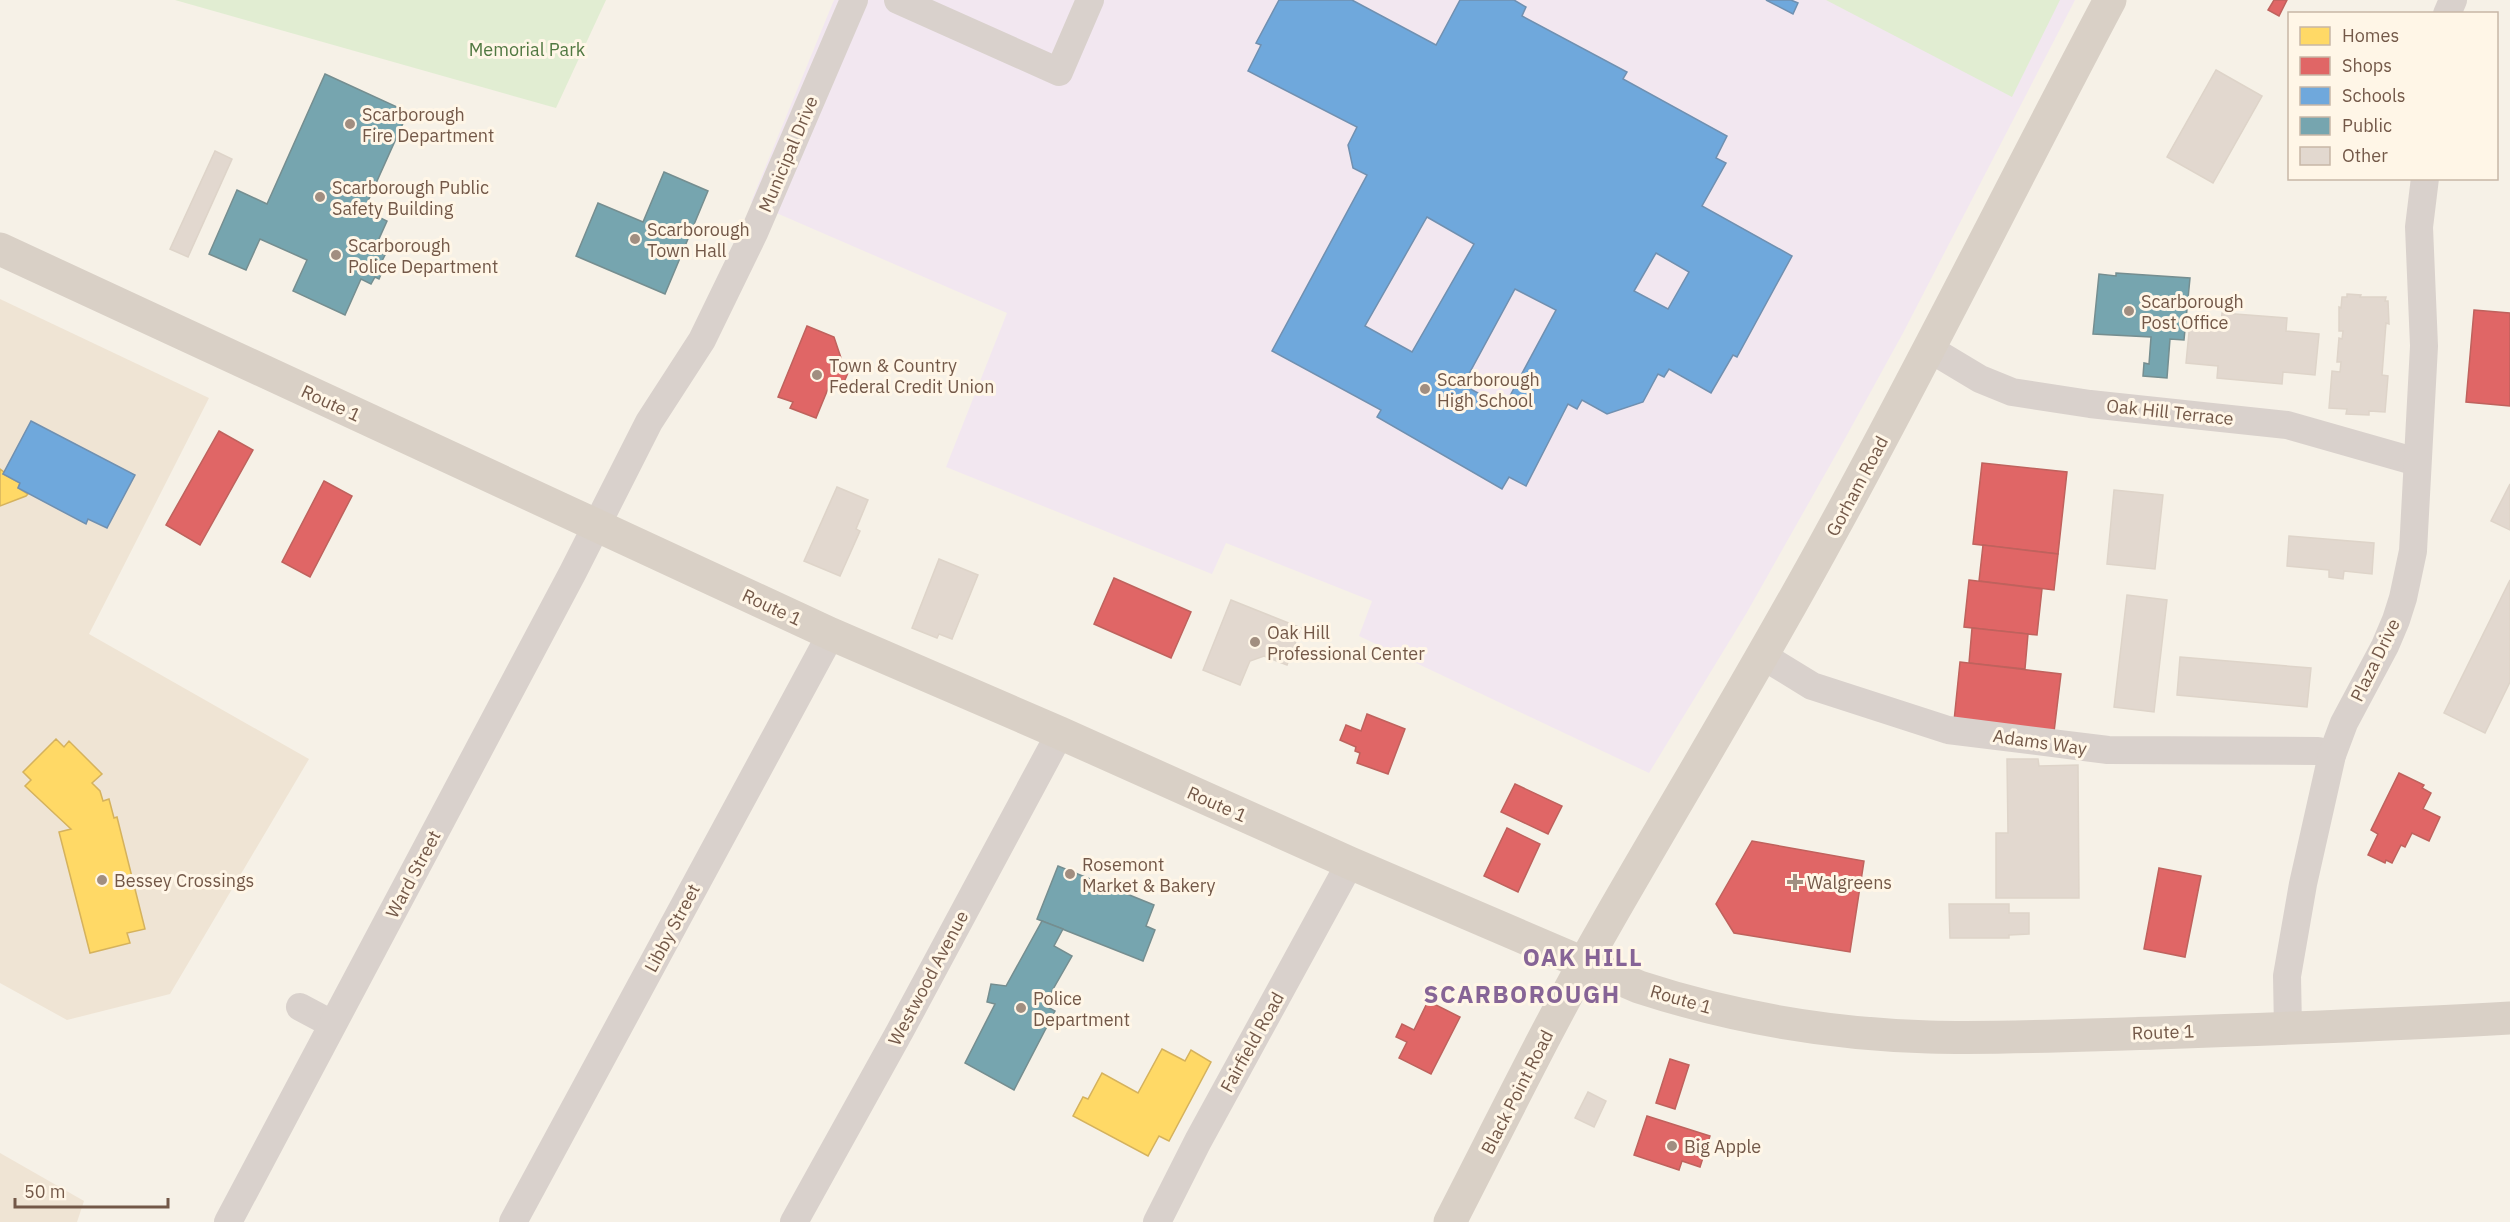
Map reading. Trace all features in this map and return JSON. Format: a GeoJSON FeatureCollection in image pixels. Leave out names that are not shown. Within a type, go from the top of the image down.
{"type":"FeatureCollection","features":[{"type":"Feature","properties":{"kind":"main road","name":"Gorham Road"},"geometry":{"type":"LineString","coordinates":[[1585,962],[1763,656],[1930,349],[2110,0]]}},
{"type":"Feature","properties":{"kind":"main road","name":"Route 1"},"geometry":{"type":"LineString","coordinates":[[0,249],[831,634],[1060,733],[1350,863],[1585,962],[1638,987],[1752,1017],[1811,1026],[1893,1034],[1982,1037],[2288,1029],[2510,1018]]}},
{"type":"Feature","properties":{"kind":"main road","name":"Black Point Road"},"geometry":{"type":"LineString","coordinates":[[1450,1222],[1585,962]]}},
{"type":"Feature","properties":{"kind":"street","name":"Municipal Drive"},"geometry":{"type":"LineString","coordinates":[[597,526],[649,422],[702,340],[754,233],[854,0]]}},
{"type":"Feature","properties":{"kind":"street"},"geometry":{"type":"LineString","coordinates":[[898,0],[1059,72],[1090,0]]}},
{"type":"Feature","properties":{"kind":"street","name":"Plaza Drive"},"geometry":{"type":"LineString","coordinates":[[2288,1029],[2287,976],[2303,884],[2332,755],[2344,723],[2385,646],[2403,598],[2413,551],[2424,346],[2420,227],[2425,180]]}},
{"type":"Feature","properties":{"kind":"street","name":"Oak Hill Terrace"},"geometry":{"type":"LineString","coordinates":[[1930,349],[1980,380],[2012,392],[2090,404],[2288,425],[2417,462]]}},
{"type":"Feature","properties":{"kind":"street","name":"Ward Street"},"geometry":{"type":"LineString","coordinates":[[228,1222],[597,526]]}},
{"type":"Feature","properties":{"kind":"street","name":"Libby Street"},"geometry":{"type":"LineString","coordinates":[[513,1222],[831,634]]}},
{"type":"Feature","properties":{"kind":"street","name":"Adams Way"},"geometry":{"type":"LineString","coordinates":[[1763,656],[1812,686],[1948,730],[2089,749],[2318,751],[2332,755]]}},
{"type":"Feature","properties":{"kind":"street","name":"Westwood Avenue"},"geometry":{"type":"LineString","coordinates":[[794,1222],[896,1039],[1060,733]]}},
{"type":"Feature","properties":{"kind":"street","name":"Fairfield Road"},"geometry":{"type":"LineString","coordinates":[[1157,1222],[1198,1141],[1350,863]]}},
{"type":"Feature","properties":{"kind":"street"},"geometry":{"type":"LineString","coordinates":[[300,1007],[332,1024]]}},
{"type":"Feature","properties":{"kind":"shaded area","name":"Scarborough High School"},"geometry":{"type":"Polygon","coordinates":[[[834,0],[2075,0],[1903,333],[1842,444],[1746,614],[1649,773],[1359,636],[1372,601],[1226,543],[1212,574],[946,467],[1007,313],[751,202],[834,0]]]}},
{"type":"Feature","properties":{"kind":"shaded area"},"geometry":{"type":"Polygon","coordinates":[[[0,299],[209,398],[89,634],[309,759],[170,994],[67,1020],[0,983],[0,299]]]}},
{"type":"Feature","properties":{"kind":"shaded area"},"geometry":{"type":"Polygon","coordinates":[[[0,1153],[84,1201],[77,1222],[0,1222],[0,1153]]]}},
{"type":"Feature","properties":{"kind":"green space","name":"Memorial Park"},"geometry":{"type":"Polygon","coordinates":[[[175,0],[606,0],[556,108],[175,0]]]}},
{"type":"Feature","properties":{"kind":"green space"},"geometry":{"type":"Polygon","coordinates":[[[1826,0],[2060,0],[2012,97],[1826,0]]]}},
{"type":"Feature","properties":{"kind":"building: Homes"},"geometry":{"type":"Polygon","coordinates":[[[0,469],[4,472],[3,474],[20,483],[18,488],[28,494],[0,506],[0,469]]]}},
{"type":"Feature","properties":{"kind":"building: Homes","name":"Bessey Crossings"},"geometry":{"type":"Polygon","coordinates":[[[56,739],[64,747],[69,741],[102,774],[92,783],[100,791],[103,801],[109,799],[114,818],[117,817],[145,929],[127,933],[130,943],[90,953],[59,832],[71,829],[25,786],[31,780],[23,772],[56,739]]]}},
{"type":"Feature","properties":{"kind":"building: Homes"},"geometry":{"type":"Polygon","coordinates":[[[1162,1049],[1185,1061],[1191,1050],[1211,1062],[1169,1141],[1159,1136],[1148,1156],[1073,1116],[1083,1097],[1088,1099],[1102,1073],[1138,1093],[1162,1049]]]}},
{"type":"Feature","properties":{"kind":"building: Shops"},"geometry":{"type":"Polygon","coordinates":[[[2274,0],[2287,0],[2279,16],[2268,10],[2274,0]]]}},
{"type":"Feature","properties":{"kind":"building: Shops"},"geometry":{"type":"Polygon","coordinates":[[[2474,310],[2510,313],[2510,406],[2466,402],[2474,310]]]}},
{"type":"Feature","properties":{"kind":"building: Shops","name":"Town & Country Federal Credit Union"},"geometry":{"type":"Polygon","coordinates":[[[807,326],[834,337],[841,358],[839,361],[851,366],[841,389],[830,384],[816,418],[790,408],[793,402],[778,397],[807,326]]]}},
{"type":"Feature","properties":{"kind":"building: Shops"},"geometry":{"type":"Polygon","coordinates":[[[219,431],[253,450],[200,545],[166,525],[219,431]]]}},
{"type":"Feature","properties":{"kind":"building: Shops"},"geometry":{"type":"Polygon","coordinates":[[[1982,463],[2067,472],[2058,554],[1973,544],[1982,463]]]}},
{"type":"Feature","properties":{"kind":"building: Shops"},"geometry":{"type":"Polygon","coordinates":[[[324,481],[352,496],[310,577],[282,562],[324,481]]]}},
{"type":"Feature","properties":{"kind":"building: Shops"},"geometry":{"type":"Polygon","coordinates":[[[1983,545],[2058,554],[2054,590],[1979,581],[1983,545]]]}},
{"type":"Feature","properties":{"kind":"building: Shops"},"geometry":{"type":"Polygon","coordinates":[[[1114,578],[1191,612],[1171,658],[1094,624],[1114,578]]]}},
{"type":"Feature","properties":{"kind":"building: Shops"},"geometry":{"type":"Polygon","coordinates":[[[1969,580],[2042,589],[2037,635],[1964,627],[1969,580]]]}},
{"type":"Feature","properties":{"kind":"building: Shops"},"geometry":{"type":"Polygon","coordinates":[[[1972,628],[2028,634],[2025,669],[1969,663],[1972,628]]]}},
{"type":"Feature","properties":{"kind":"building: Shops"},"geometry":{"type":"Polygon","coordinates":[[[1960,662],[2061,674],[2054,732],[1954,721],[1960,662]]]}},
{"type":"Feature","properties":{"kind":"building: Shops"},"geometry":{"type":"Polygon","coordinates":[[[1367,714],[1405,729],[1388,774],[1357,763],[1360,753],[1355,751],[1356,747],[1340,740],[1346,725],[1361,731],[1367,714]]]}},
{"type":"Feature","properties":{"kind":"building: Shops"},"geometry":{"type":"Polygon","coordinates":[[[2399,773],[2424,785],[2422,788],[2431,793],[2423,809],[2440,817],[2429,841],[2412,833],[2405,847],[2401,845],[2392,863],[2386,860],[2385,863],[2368,855],[2378,834],[2371,830],[2399,773]]]}},
{"type":"Feature","properties":{"kind":"building: Shops"},"geometry":{"type":"Polygon","coordinates":[[[1515,784],[1562,806],[1548,834],[1501,812],[1515,784]]]}},
{"type":"Feature","properties":{"kind":"building: Shops"},"geometry":{"type":"Polygon","coordinates":[[[1507,828],[1540,844],[1518,892],[1484,876],[1507,828]]]}},
{"type":"Feature","properties":{"kind":"building: Shops","name":"Walgreens"},"geometry":{"type":"Polygon","coordinates":[[[1752,841],[1864,861],[1850,952],[1734,933],[1716,904],[1752,841]]]}},
{"type":"Feature","properties":{"kind":"building: Shops"},"geometry":{"type":"Polygon","coordinates":[[[2159,868],[2201,876],[2185,957],[2144,949],[2159,868]]]}},
{"type":"Feature","properties":{"kind":"building: Shops"},"geometry":{"type":"Polygon","coordinates":[[[1428,1001],[1460,1017],[1431,1074],[1399,1058],[1407,1042],[1396,1037],[1402,1024],[1414,1030],[1428,1001]]]}},
{"type":"Feature","properties":{"kind":"building: Shops"},"geometry":{"type":"Polygon","coordinates":[[[1670,1059],[1689,1065],[1675,1109],[1656,1103],[1670,1059]]]}},
{"type":"Feature","properties":{"kind":"building: Shops","name":"Big Apple"},"geometry":{"type":"Polygon","coordinates":[[[1647,1116],[1710,1136],[1700,1167],[1682,1161],[1679,1170],[1634,1155],[1647,1116]]]}},
{"type":"Feature","properties":{"kind":"building: Schools","name":"Scarborough High School"},"geometry":{"type":"Polygon","coordinates":[[[1279,0],[1352,0],[1436,45],[1460,0],[1514,0],[1526,7],[1522,16],[1627,72],[1623,79],[1727,136],[1716,158],[1726,163],[1702,206],[1792,256],[1737,357],[1733,355],[1711,393],[1669,369],[1664,377],[1658,374],[1643,402],[1607,414],[1582,400],[1577,409],[1568,404],[1526,486],[1509,477],[1502,489],[1377,417],[1381,410],[1272,351],[1367,175],[1353,168],[1348,145],[1357,127],[1248,71],[1261,45],[1256,43],[1279,0]],[[1427,217],[1365,326],[1412,352],[1474,244],[1427,217]],[[1656,253],[1634,291],[1668,309],[1689,272],[1656,253]],[[1515,289],[1463,385],[1504,407],[1556,310],[1515,289]]]}},
{"type":"Feature","properties":{"kind":"building: Schools"},"geometry":{"type":"Polygon","coordinates":[[[1766,0],[1791,0],[1798,3],[1793,14],[1766,0]]]}},
{"type":"Feature","properties":{"kind":"building: Schools"},"geometry":{"type":"Polygon","coordinates":[[[31,421],[135,475],[107,528],[88,519],[86,524],[18,488],[20,483],[3,474],[31,421]]]}},
{"type":"Feature","properties":{"kind":"building: Public","name":"Scarborough Public Safety Building"},"geometry":{"type":"Polygon","coordinates":[[[325,74],[408,112],[364,210],[387,221],[374,250],[385,255],[382,261],[386,263],[379,279],[375,277],[371,284],[361,279],[345,315],[293,291],[307,260],[260,239],[246,270],[209,254],[237,190],[267,204],[325,74]]]}},
{"type":"Feature","properties":{"kind":"building: Public","name":"Scarborough Town Hall"},"geometry":{"type":"Polygon","coordinates":[[[664,172],[708,191],[665,294],[576,256],[598,203],[643,222],[664,172]]]}},
{"type":"Feature","properties":{"kind":"building: Public"},"geometry":{"type":"Polygon","coordinates":[[[2116,273],[2190,278],[2184,340],[2170,339],[2167,378],[2143,376],[2144,363],[2149,364],[2151,337],[2093,334],[2099,274],[2116,276],[2116,273]]]}},
{"type":"Feature","properties":{"kind":"building: Public"},"geometry":{"type":"Polygon","coordinates":[[[1058,866],[1154,905],[1146,926],[1155,930],[1143,961],[1037,919],[1058,866]]]}},
{"type":"Feature","properties":{"kind":"building: Public","name":"Police Department"},"geometry":{"type":"Polygon","coordinates":[[[1042,921],[1063,929],[1054,946],[1072,956],[1044,1005],[1055,1011],[1014,1090],[965,1063],[995,1004],[987,1002],[991,984],[1006,986],[1042,921]]]}},
{"type":"Feature","properties":{"kind":"building: Other"},"geometry":{"type":"Polygon","coordinates":[[[2216,70],[2262,96],[2213,183],[2167,157],[2216,70]]]}},
{"type":"Feature","properties":{"kind":"building: Other"},"geometry":{"type":"Polygon","coordinates":[[[215,151],[232,159],[188,257],[170,249],[215,151]]]}},
{"type":"Feature","properties":{"kind":"building: Other"},"geometry":{"type":"Polygon","coordinates":[[[2347,294],[2361,295],[2360,297],[2386,297],[2385,301],[2388,301],[2389,324],[2386,323],[2382,375],[2388,376],[2385,412],[2369,411],[2369,415],[2346,414],[2347,409],[2329,408],[2332,371],[2340,372],[2341,362],[2337,362],[2339,338],[2342,339],[2343,331],[2339,331],[2339,307],[2341,308],[2342,297],[2347,297],[2347,294]]]}},
{"type":"Feature","properties":{"kind":"building: Other"},"geometry":{"type":"Polygon","coordinates":[[[2222,313],[2287,318],[2286,331],[2319,334],[2315,375],[2283,372],[2282,384],[2217,378],[2218,366],[2186,363],[2190,322],[2221,325],[2222,313]]]}},
{"type":"Feature","properties":{"kind":"building: Other"},"geometry":{"type":"Polygon","coordinates":[[[2510,484],[2510,530],[2491,521],[2510,484]]]}},
{"type":"Feature","properties":{"kind":"building: Other"},"geometry":{"type":"Polygon","coordinates":[[[837,487],[868,500],[856,529],[860,531],[840,576],[804,561],[837,487]]]}},
{"type":"Feature","properties":{"kind":"building: Other"},"geometry":{"type":"Polygon","coordinates":[[[2114,490],[2163,495],[2155,569],[2107,564],[2114,490]]]}},
{"type":"Feature","properties":{"kind":"building: Other"},"geometry":{"type":"Polygon","coordinates":[[[2289,536],[2374,543],[2372,574],[2344,571],[2343,579],[2329,577],[2329,570],[2287,566],[2289,536]]]}},
{"type":"Feature","properties":{"kind":"building: Other"},"geometry":{"type":"Polygon","coordinates":[[[939,559],[978,575],[952,639],[939,634],[937,638],[912,628],[939,559]]]}},
{"type":"Feature","properties":{"kind":"building: Other"},"geometry":{"type":"Polygon","coordinates":[[[2510,580],[2510,682],[2485,733],[2444,713],[2510,580]]]}},
{"type":"Feature","properties":{"kind":"building: Other"},"geometry":{"type":"Polygon","coordinates":[[[2127,595],[2167,600],[2154,712],[2114,707],[2127,595]]]}},
{"type":"Feature","properties":{"kind":"building: Other","name":"Oak Hill Professional Center"},"geometry":{"type":"Polygon","coordinates":[[[1231,600],[1301,628],[1287,665],[1264,656],[1250,661],[1240,685],[1203,670],[1231,600]]]}},
{"type":"Feature","properties":{"kind":"building: Other"},"geometry":{"type":"Polygon","coordinates":[[[2180,657],[2311,668],[2307,707],[2177,695],[2180,657]]]}},
{"type":"Feature","properties":{"kind":"building: Other"},"geometry":{"type":"Polygon","coordinates":[[[2007,759],[2038,759],[2039,766],[2078,765],[2079,898],[1996,898],[1996,833],[2008,833],[2007,759]]]}},
{"type":"Feature","properties":{"kind":"building: Other"},"geometry":{"type":"Polygon","coordinates":[[[1949,904],[2009,904],[2009,913],[2029,913],[2029,934],[2009,935],[2009,938],[1950,938],[1949,904]]]}},
{"type":"Feature","properties":{"kind":"building: Other"},"geometry":{"type":"Polygon","coordinates":[[[1588,1092],[1606,1101],[1594,1127],[1575,1118],[1588,1092]]]}},
{"type":"Feature","properties":{"kind":"place","name":"Scarborough Fire Department"},"geometry":{"type":"Point","coordinates":[350,124]}},
{"type":"Feature","properties":{"kind":"place","name":"Scarborough Public Safety Building"},"geometry":{"type":"Point","coordinates":[320,197]}},
{"type":"Feature","properties":{"kind":"place","name":"Scarborough Town Hall"},"geometry":{"type":"Point","coordinates":[635,239]}},
{"type":"Feature","properties":{"kind":"place","name":"Scarborough Police Department"},"geometry":{"type":"Point","coordinates":[336,255]}},
{"type":"Feature","properties":{"kind":"place","name":"Scarborough Post Office"},"geometry":{"type":"Point","coordinates":[2129,311]}},
{"type":"Feature","properties":{"kind":"place","name":"Town & Country Federal Credit Union"},"geometry":{"type":"Point","coordinates":[817,375]}},
{"type":"Feature","properties":{"kind":"place","name":"Scarborough High School"},"geometry":{"type":"Point","coordinates":[1425,389]}},
{"type":"Feature","properties":{"kind":"place","name":"Oak Hill Professional Center"},"geometry":{"type":"Point","coordinates":[1255,642]}},
{"type":"Feature","properties":{"kind":"place","name":"Rosemont Market & Bakery"},"geometry":{"type":"Point","coordinates":[1070,874]}},
{"type":"Feature","properties":{"kind":"place","name":"Bessey Crossings"},"geometry":{"type":"Point","coordinates":[102,880]}},
{"type":"Feature","properties":{"kind":"place","name":"Walgreens"},"geometry":{"type":"Point","coordinates":[1795,882]}},
{"type":"Feature","properties":{"kind":"place","name":"Police Department"},"geometry":{"type":"Point","coordinates":[1021,1008]}},
{"type":"Feature","properties":{"kind":"place","name":"Big Apple"},"geometry":{"type":"Point","coordinates":[1672,1146]}},
{"type":"Feature","properties":{"kind":"district","name":"OAK HILL"},"geometry":{"type":"Point","coordinates":[1583,957]}},
{"type":"Feature","properties":{"kind":"district","name":"SCARBOROUGH"},"geometry":{"type":"Point","coordinates":[1522,994]}}]}
